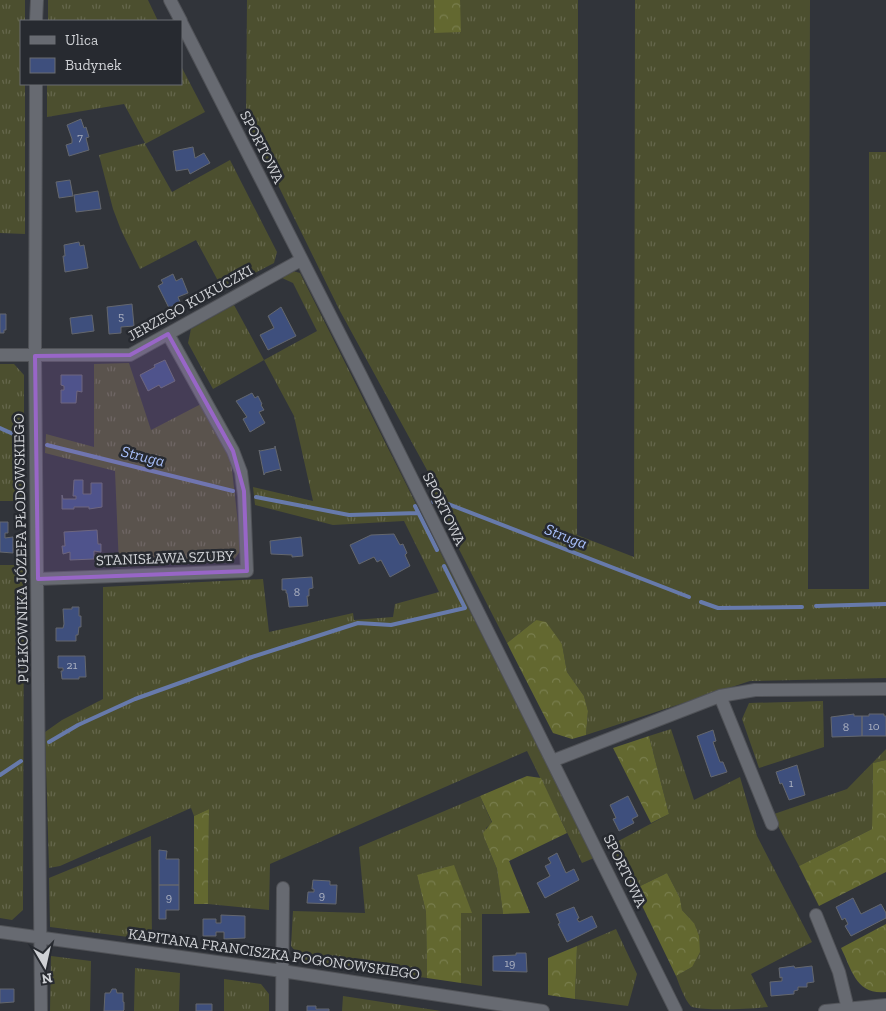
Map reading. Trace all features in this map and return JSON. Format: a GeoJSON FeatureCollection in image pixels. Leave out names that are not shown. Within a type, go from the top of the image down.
{"type":"FeatureCollection","features":[{"type":"Feature","properties":{"kind":"street"},"geometry":{"type":"LineString","coordinates":[[36,0],[36,20]]}},
{"type":"Feature","properties":{"kind":"street","name":"SPORTOWA"},"geometry":{"type":"LineString","coordinates":[[170,0],[180,20]]}},
{"type":"Feature","properties":{"kind":"street","name":"SPORTOWA"},"geometry":{"type":"LineString","coordinates":[[182,24],[361,376],[676,1011]]}},
{"type":"Feature","properties":{"kind":"street","name":"PUŁKOWNIKA JÓZEFA PŁODOWSKIEGO"},"geometry":{"type":"LineString","coordinates":[[36,85],[35,356],[42,937],[41,1011]]}},
{"type":"Feature","properties":{"kind":"street","name":"JERZEGO KUKUCZKI"},"geometry":{"type":"LineString","coordinates":[[0,355],[130,355],[302,260]]}},
{"type":"Feature","properties":{"kind":"street","name":"STANISŁAWA SZUBY"},"geometry":{"type":"LineString","coordinates":[[38,579],[247,571],[244,496],[241,472],[233,451],[168,334]]}},
{"type":"Feature","properties":{"kind":"street"},"geometry":{"type":"LineString","coordinates":[[552,761],[720,696],[756,690],[886,689]]}},
{"type":"Feature","properties":{"kind":"street"},"geometry":{"type":"LineString","coordinates":[[720,696],[772,824]]}},
{"type":"Feature","properties":{"kind":"street"},"geometry":{"type":"LineString","coordinates":[[282,1011],[284,888]]}},
{"type":"Feature","properties":{"kind":"street"},"geometry":{"type":"LineString","coordinates":[[816,915],[839,972],[848,1009]]}},
{"type":"Feature","properties":{"kind":"street","name":"KAPITANA FRANCISZKA POGONOWSKIEGO"},"geometry":{"type":"LineString","coordinates":[[0,932],[282,971],[543,1011]]}},
{"type":"Feature","properties":{"kind":"street"},"geometry":{"type":"LineString","coordinates":[[825,1011],[864,1009],[886,1005]]}},
{"type":"Feature","properties":{"kind":"highlighted area"},"geometry":{"type":"Polygon","coordinates":[[[168,334],[233,451],[244,491],[247,571],[38,579],[35,356],[130,355],[168,334]]]}},
{"type":"Feature","properties":{"kind":"green space"},"geometry":{"type":"Polygon","coordinates":[[[0,0],[25,0],[25,20],[20,20],[20,85],[25,85],[25,234],[0,233],[0,0]]]}},
{"type":"Feature","properties":{"kind":"green space"},"geometry":{"type":"Polygon","coordinates":[[[48,0],[148,0],[158,20],[48,20],[48,0]]]}},
{"type":"Feature","properties":{"kind":"green space"},"geometry":{"type":"Polygon","coordinates":[[[247,0],[578,0],[577,535],[634,557],[635,0],[810,0],[808,589],[869,589],[869,152],[886,152],[886,678],[750,681],[586,735],[588,711],[584,696],[567,672],[562,644],[536,620],[507,643],[440,512],[434,496],[433,481],[340,311],[246,120],[247,0]]]}},
{"type":"Feature","properties":{"kind":"green space"},"geometry":{"type":"Polygon","coordinates":[[[434,0],[460,0],[461,32],[434,33],[434,0]]]}},
{"type":"Feature","properties":{"kind":"green space"},"geometry":{"type":"Polygon","coordinates":[[[182,68],[205,112],[145,144],[172,192],[230,160],[277,252],[274,263],[223,290],[196,240],[140,269],[113,209],[99,155],[145,143],[124,104],[47,117],[47,85],[182,85],[182,68]]]}},
{"type":"Feature","properties":{"kind":"green space"},"geometry":{"type":"Polygon","coordinates":[[[293,271],[300,273],[594,858],[582,863],[527,751],[270,864],[269,910],[208,904],[209,809],[194,816],[191,808],[60,866],[49,868],[45,732],[62,720],[103,699],[103,587],[263,579],[269,632],[353,613],[354,620],[393,617],[395,604],[439,592],[404,521],[333,525],[255,505],[253,487],[313,501],[294,416],[264,360],[317,331],[293,283],[282,278],[293,271]]]}},
{"type":"Feature","properties":{"kind":"green space"},"geometry":{"type":"Polygon","coordinates":[[[234,305],[264,360],[213,389],[188,343],[191,329],[234,305]]]}},
{"type":"Feature","properties":{"kind":"green space"},"geometry":{"type":"Polygon","coordinates":[[[129,363],[151,430],[201,404],[231,461],[241,550],[233,561],[119,566],[115,471],[45,453],[46,434],[94,447],[94,364],[129,363]]]}},
{"type":"Feature","properties":{"kind":"green space"},"geometry":{"type":"Polygon","coordinates":[[[0,364],[14,364],[24,375],[24,501],[0,501],[0,364]]]}},
{"type":"Feature","properties":{"kind":"green space"},"geometry":{"type":"Polygon","coordinates":[[[0,565],[24,565],[23,910],[12,920],[0,918],[0,565]]]}},
{"type":"Feature","properties":{"kind":"green space"},"geometry":{"type":"Polygon","coordinates":[[[536,620],[546,622],[562,644],[567,672],[584,696],[588,711],[586,735],[572,739],[553,733],[507,643],[536,620]]]}},
{"type":"Feature","properties":{"kind":"green space"},"geometry":{"type":"Polygon","coordinates":[[[823,701],[824,747],[759,768],[742,719],[749,703],[823,701]]]}},
{"type":"Feature","properties":{"kind":"green space"},"geometry":{"type":"Polygon","coordinates":[[[671,729],[694,800],[740,777],[757,836],[812,942],[751,974],[768,1007],[740,1009],[698,1008],[692,1007],[687,1002],[676,976],[692,967],[694,923],[682,910],[680,898],[667,873],[634,889],[611,845],[669,814],[649,736],[671,729]]]}},
{"type":"Feature","properties":{"kind":"green space"},"geometry":{"type":"Polygon","coordinates":[[[649,736],[669,814],[651,823],[613,748],[649,736]]]}},
{"type":"Feature","properties":{"kind":"green space"},"geometry":{"type":"Polygon","coordinates":[[[886,749],[886,760],[873,763],[872,829],[799,866],[778,826],[774,814],[847,789],[886,749]]]}},
{"type":"Feature","properties":{"kind":"green space"},"geometry":{"type":"Polygon","coordinates":[[[886,760],[886,872],[819,906],[799,866],[872,829],[873,763],[886,760]]]}},
{"type":"Feature","properties":{"kind":"green space"},"geometry":{"type":"Polygon","coordinates":[[[527,776],[541,778],[567,833],[509,861],[530,913],[503,914],[497,869],[483,833],[492,822],[480,796],[527,776]]]}},
{"type":"Feature","properties":{"kind":"green space"},"geometry":{"type":"Polygon","coordinates":[[[480,796],[492,823],[486,828],[485,840],[497,869],[503,914],[482,914],[482,986],[461,983],[461,912],[471,913],[417,875],[426,912],[427,978],[304,962],[291,946],[293,911],[365,913],[359,847],[480,796]]]}},
{"type":"Feature","properties":{"kind":"green space"},"geometry":{"type":"Polygon","coordinates":[[[209,809],[208,904],[194,904],[194,816],[209,809]]]}},
{"type":"Feature","properties":{"kind":"green space"},"geometry":{"type":"Polygon","coordinates":[[[151,836],[152,940],[50,927],[49,878],[151,836]]]}},
{"type":"Feature","properties":{"kind":"green space"},"geometry":{"type":"Polygon","coordinates":[[[454,865],[472,913],[461,913],[461,983],[427,978],[426,912],[417,875],[454,865]]]}},
{"type":"Feature","properties":{"kind":"green space"},"geometry":{"type":"Polygon","coordinates":[[[667,873],[680,898],[682,910],[694,923],[699,936],[700,952],[692,967],[676,976],[634,889],[667,873]]]}},
{"type":"Feature","properties":{"kind":"green space"},"geometry":{"type":"Polygon","coordinates":[[[886,924],[886,992],[876,992],[861,985],[856,979],[841,948],[886,924]]]}},
{"type":"Feature","properties":{"kind":"green space"},"geometry":{"type":"Polygon","coordinates":[[[616,929],[637,974],[628,1006],[575,999],[577,946],[616,929]]]}},
{"type":"Feature","properties":{"kind":"green space"},"geometry":{"type":"Polygon","coordinates":[[[577,946],[575,999],[548,995],[548,958],[577,946]]]}},
{"type":"Feature","properties":{"kind":"green space"},"geometry":{"type":"Polygon","coordinates":[[[51,956],[91,961],[90,1011],[50,1011],[51,956]]]}},
{"type":"Feature","properties":{"kind":"green space"},"geometry":{"type":"Polygon","coordinates":[[[135,968],[180,973],[179,1011],[134,1011],[135,968]]]}},
{"type":"Feature","properties":{"kind":"green space"},"geometry":{"type":"Polygon","coordinates":[[[224,979],[261,984],[269,994],[269,1011],[224,1011],[224,979]]]}},
{"type":"Feature","properties":{"kind":"green space"},"geometry":{"type":"Polygon","coordinates":[[[343,996],[441,1011],[342,1011],[343,996]]]}},
{"type":"Feature","properties":{"kind":"building"},"geometry":{"type":"Polygon","coordinates":[[[81,119],[89,137],[86,138],[89,150],[69,156],[66,145],[72,143],[72,139],[67,125],[81,119]]]}},
{"type":"Feature","properties":{"kind":"building"},"geometry":{"type":"Polygon","coordinates":[[[193,147],[195,158],[204,153],[210,163],[190,174],[188,169],[176,171],[173,151],[193,147]]]}},
{"type":"Feature","properties":{"kind":"building"},"geometry":{"type":"Polygon","coordinates":[[[70,180],[73,196],[59,198],[56,182],[70,180]]]}},
{"type":"Feature","properties":{"kind":"building"},"geometry":{"type":"Polygon","coordinates":[[[98,191],[101,209],[76,212],[74,195],[98,191]]]}},
{"type":"Feature","properties":{"kind":"building"},"geometry":{"type":"Polygon","coordinates":[[[79,242],[80,246],[84,245],[88,268],[65,272],[64,245],[79,242]]]}},
{"type":"Feature","properties":{"kind":"building"},"geometry":{"type":"Polygon","coordinates":[[[173,274],[176,281],[182,278],[188,293],[178,297],[180,302],[169,308],[158,286],[163,283],[161,280],[173,274]]]}},
{"type":"Feature","properties":{"kind":"building"},"geometry":{"type":"Polygon","coordinates":[[[132,304],[134,326],[121,327],[121,333],[109,334],[107,307],[132,304]]]}},
{"type":"Feature","properties":{"kind":"building"},"geometry":{"type":"Polygon","coordinates":[[[281,307],[296,336],[268,350],[260,335],[274,328],[268,316],[281,307]]]}},
{"type":"Feature","properties":{"kind":"building"},"geometry":{"type":"Polygon","coordinates":[[[0,314],[6,314],[6,330],[4,330],[4,333],[0,333],[0,314]]]}},
{"type":"Feature","properties":{"kind":"building"},"geometry":{"type":"Polygon","coordinates":[[[92,315],[94,331],[72,334],[70,318],[92,315]]]}},
{"type":"Feature","properties":{"kind":"building"},"geometry":{"type":"Polygon","coordinates":[[[165,360],[175,381],[161,388],[159,385],[148,391],[140,375],[165,360]]]}},
{"type":"Feature","properties":{"kind":"building"},"geometry":{"type":"Polygon","coordinates":[[[61,375],[82,375],[82,392],[77,391],[76,403],[61,403],[61,390],[64,390],[64,386],[61,385],[61,375]]]}},
{"type":"Feature","properties":{"kind":"building"},"geometry":{"type":"Polygon","coordinates":[[[252,393],[255,398],[258,396],[262,404],[264,410],[259,412],[265,423],[250,432],[243,419],[247,417],[236,401],[252,393]]]}},
{"type":"Feature","properties":{"kind":"building"},"geometry":{"type":"Polygon","coordinates":[[[275,446],[281,471],[280,469],[265,473],[264,475],[259,450],[275,448],[275,446]]]}},
{"type":"Feature","properties":{"kind":"building"},"geometry":{"type":"Polygon","coordinates":[[[74,480],[83,480],[83,494],[91,494],[91,483],[102,483],[102,507],[62,509],[62,495],[63,499],[76,499],[76,496],[73,496],[74,480]]]}},
{"type":"Feature","properties":{"kind":"building"},"geometry":{"type":"Polygon","coordinates":[[[0,522],[8,522],[8,533],[5,533],[5,538],[13,537],[13,553],[0,552],[0,522]]]}},
{"type":"Feature","properties":{"kind":"building"},"geometry":{"type":"Polygon","coordinates":[[[97,530],[98,544],[101,544],[101,552],[94,551],[94,559],[70,560],[70,552],[63,554],[62,546],[65,546],[64,532],[97,530]]]}},
{"type":"Feature","properties":{"kind":"building"},"geometry":{"type":"Polygon","coordinates":[[[394,534],[400,545],[403,544],[410,566],[390,577],[381,560],[377,562],[374,557],[359,564],[350,545],[371,535],[394,534]]]}},
{"type":"Feature","properties":{"kind":"building"},"geometry":{"type":"Polygon","coordinates":[[[301,537],[303,556],[292,557],[292,555],[271,554],[270,541],[301,537]]]}},
{"type":"Feature","properties":{"kind":"building"},"geometry":{"type":"Polygon","coordinates":[[[312,577],[313,588],[309,589],[309,596],[307,596],[308,606],[289,607],[286,590],[282,590],[282,579],[312,577]]]}},
{"type":"Feature","properties":{"kind":"building"},"geometry":{"type":"Polygon","coordinates":[[[72,607],[79,607],[79,616],[81,616],[81,627],[79,627],[78,635],[76,635],[76,641],[56,641],[56,628],[63,628],[64,624],[63,609],[72,609],[72,607]]]}},
{"type":"Feature","properties":{"kind":"building"},"geometry":{"type":"Polygon","coordinates":[[[58,656],[85,656],[86,677],[62,679],[61,671],[63,671],[63,668],[58,668],[58,656]]]}},
{"type":"Feature","properties":{"kind":"building"},"geometry":{"type":"Polygon","coordinates":[[[854,714],[854,716],[862,716],[862,736],[832,737],[831,717],[854,714]]]}},
{"type":"Feature","properties":{"kind":"building"},"geometry":{"type":"Polygon","coordinates":[[[869,714],[884,714],[886,716],[886,736],[862,736],[862,716],[869,716],[869,714]]]}},
{"type":"Feature","properties":{"kind":"building"},"geometry":{"type":"Polygon","coordinates":[[[713,730],[716,741],[713,742],[720,762],[723,762],[727,772],[711,777],[697,736],[713,730]]]}},
{"type":"Feature","properties":{"kind":"building"},"geometry":{"type":"Polygon","coordinates":[[[797,765],[805,795],[789,800],[776,772],[797,765]]]}},
{"type":"Feature","properties":{"kind":"building"},"geometry":{"type":"Polygon","coordinates":[[[628,796],[638,816],[632,819],[634,823],[619,831],[613,819],[616,818],[610,805],[628,796]]]}},
{"type":"Feature","properties":{"kind":"building"},"geometry":{"type":"Polygon","coordinates":[[[159,850],[167,851],[166,859],[179,859],[179,885],[159,885],[159,850]]]}},
{"type":"Feature","properties":{"kind":"building"},"geometry":{"type":"Polygon","coordinates":[[[557,853],[566,873],[574,869],[579,880],[545,898],[537,883],[550,876],[545,866],[551,863],[548,858],[557,853]]]}},
{"type":"Feature","properties":{"kind":"building"},"geometry":{"type":"Polygon","coordinates":[[[313,880],[330,881],[330,885],[337,885],[336,904],[307,903],[308,892],[314,892],[314,889],[312,889],[313,880]]]}},
{"type":"Feature","properties":{"kind":"building"},"geometry":{"type":"Polygon","coordinates":[[[159,885],[179,885],[179,910],[166,910],[166,919],[159,919],[159,885]]]}},
{"type":"Feature","properties":{"kind":"building"},"geometry":{"type":"Polygon","coordinates":[[[853,898],[861,914],[881,904],[886,913],[886,918],[851,936],[845,926],[848,924],[845,918],[842,920],[836,907],[853,898]]]}},
{"type":"Feature","properties":{"kind":"building"},"geometry":{"type":"Polygon","coordinates":[[[574,907],[579,922],[592,916],[597,927],[567,942],[558,924],[560,923],[556,914],[574,907]]]}},
{"type":"Feature","properties":{"kind":"building"},"geometry":{"type":"Polygon","coordinates":[[[221,915],[245,916],[245,938],[224,939],[224,932],[216,932],[216,936],[203,936],[203,919],[216,919],[216,923],[221,923],[221,915]]]}},
{"type":"Feature","properties":{"kind":"building"},"geometry":{"type":"Polygon","coordinates":[[[516,953],[526,953],[527,972],[493,971],[493,956],[516,955],[516,953]]]}},
{"type":"Feature","properties":{"kind":"building"},"geometry":{"type":"Polygon","coordinates":[[[794,966],[795,968],[812,966],[814,982],[807,983],[807,987],[798,987],[794,994],[771,996],[770,982],[782,981],[779,968],[794,966]]]}},
{"type":"Feature","properties":{"kind":"building"},"geometry":{"type":"Polygon","coordinates":[[[0,989],[14,989],[14,1002],[0,1003],[0,989]]]}},
{"type":"Feature","properties":{"kind":"building"},"geometry":{"type":"Polygon","coordinates":[[[112,989],[116,989],[117,993],[123,993],[123,1011],[104,1011],[105,993],[110,993],[112,989]]]}},
{"type":"Feature","properties":{"kind":"building"},"geometry":{"type":"Polygon","coordinates":[[[196,1004],[212,1004],[212,1011],[196,1011],[196,1004]]]}},
{"type":"Feature","properties":{"kind":"building"},"geometry":{"type":"Polygon","coordinates":[[[307,1006],[316,1006],[316,1009],[329,1009],[329,1011],[307,1011],[307,1006]]]}},
{"type":"Feature","properties":{"kind":"waterway","name":"Struga"},"geometry":{"type":"LineString","coordinates":[[0,428],[22,438]]}},
{"type":"Feature","properties":{"kind":"waterway","name":"Struga"},"geometry":{"type":"LineString","coordinates":[[47,445],[233,491]]}},
{"type":"Feature","properties":{"kind":"waterway","name":"Struga"},"geometry":{"type":"LineString","coordinates":[[256,497],[349,515],[418,513]]}},
{"type":"Feature","properties":{"kind":"waterway","name":"Struga"},"geometry":{"type":"LineString","coordinates":[[433,502],[443,502],[689,597]]}},
{"type":"Feature","properties":{"kind":"waterway"},"geometry":{"type":"LineString","coordinates":[[415,506],[437,550]]}},
{"type":"Feature","properties":{"kind":"waterway"},"geometry":{"type":"LineString","coordinates":[[49,742],[78,725],[135,699],[252,657],[358,623],[391,625],[465,608],[444,566]]}},
{"type":"Feature","properties":{"kind":"waterway","name":"Struga"},"geometry":{"type":"LineString","coordinates":[[701,602],[718,608],[802,607]]}},
{"type":"Feature","properties":{"kind":"waterway","name":"Struga"},"geometry":{"type":"LineString","coordinates":[[816,606],[886,604]]}},
{"type":"Feature","properties":{"kind":"waterway"},"geometry":{"type":"LineString","coordinates":[[0,775],[21,761]]}}]}
